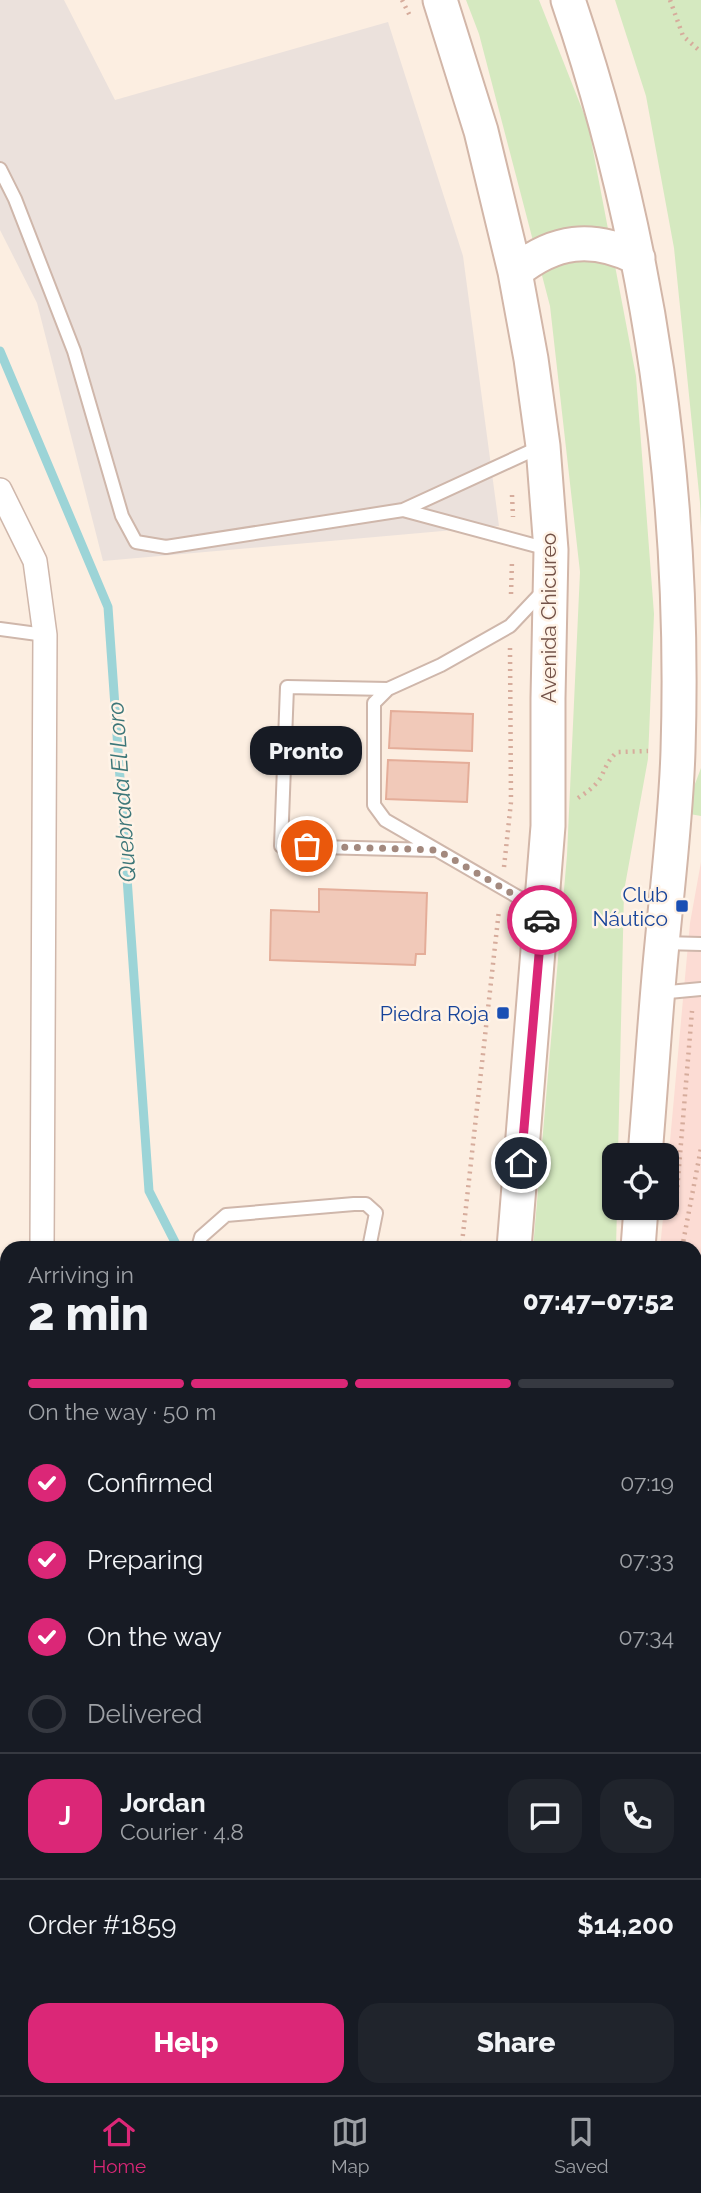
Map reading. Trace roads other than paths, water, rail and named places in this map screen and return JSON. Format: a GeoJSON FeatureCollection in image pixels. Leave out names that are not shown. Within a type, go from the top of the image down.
{"type":"FeatureCollection","features":[{"type":"Feature","properties":{"kind":"main road","name":"Avenida Chicureo"},"geometry":{"type":"LineString","coordinates":[[440,0],[481,131],[515,272],[543,446],[551,550],[548,802],[542,911],[515,1241]]}},
{"type":"Feature","properties":{"kind":"main road"},"geometry":{"type":"LineString","coordinates":[[568,0],[604,116],[638,258],[652,338],[672,504],[678,608],[678,751],[672,856],[646,1143]]}},
{"type":"Feature","properties":{"kind":"main road"},"geometry":{"type":"LineString","coordinates":[[515,272],[541,254],[572,244],[605,245],[621,249],[638,258]]}},
{"type":"Feature","properties":{"kind":"main road"},"geometry":{"type":"LineString","coordinates":[[639,1241],[641,1220]]}},
{"type":"Feature","properties":{"kind":"street"},"geometry":{"type":"LineString","coordinates":[[0,490],[35,561],[45,635],[42,1241]]}},
{"type":"Feature","properties":{"kind":"lane"},"geometry":{"type":"LineString","coordinates":[[0,169],[15,199],[74,351],[122,516],[136,542],[166,547],[403,510],[543,446]]}},
{"type":"Feature","properties":{"kind":"lane"},"geometry":{"type":"LineString","coordinates":[[403,510],[551,550]]}},
{"type":"Feature","properties":{"kind":"lane"},"geometry":{"type":"LineString","coordinates":[[542,911],[385,821],[374,805],[374,703],[388,688],[441,665],[510,626],[549,584]]}},
{"type":"Feature","properties":{"kind":"lane"},"geometry":{"type":"LineString","coordinates":[[0,629],[45,635]]}},
{"type":"Feature","properties":{"kind":"lane"},"geometry":{"type":"LineString","coordinates":[[388,688],[287,687],[281,846],[437,850]]}},
{"type":"Feature","properties":{"kind":"lane"},"geometry":{"type":"LineString","coordinates":[[662,943],[701,944]]}},
{"type":"Feature","properties":{"kind":"lane"},"geometry":{"type":"LineString","coordinates":[[658,993],[697,989]]}},
{"type":"Feature","properties":{"kind":"lane"},"geometry":{"type":"LineString","coordinates":[[200,1241],[226,1215],[354,1204],[366,1204],[376,1213],[370,1241]]}},
{"type":"Feature","properties":{"kind":"waterway","name":"Quebrada El Loro"},"geometry":{"type":"LineString","coordinates":[[0,351],[108,607],[149,1191],[174,1241]]}},
{"type":"Feature","properties":{"kind":"place","name":"Pronto"},"geometry":{"type":"Point","coordinates":[307,846]}},
{"type":"Feature","properties":{"kind":"place","name":"Club Náutico"},"geometry":{"type":"Point","coordinates":[682,906]}},
{"type":"Feature","properties":{"kind":"place","name":"Piedra Roja"},"geometry":{"type":"Point","coordinates":[503,1013]}}]}
